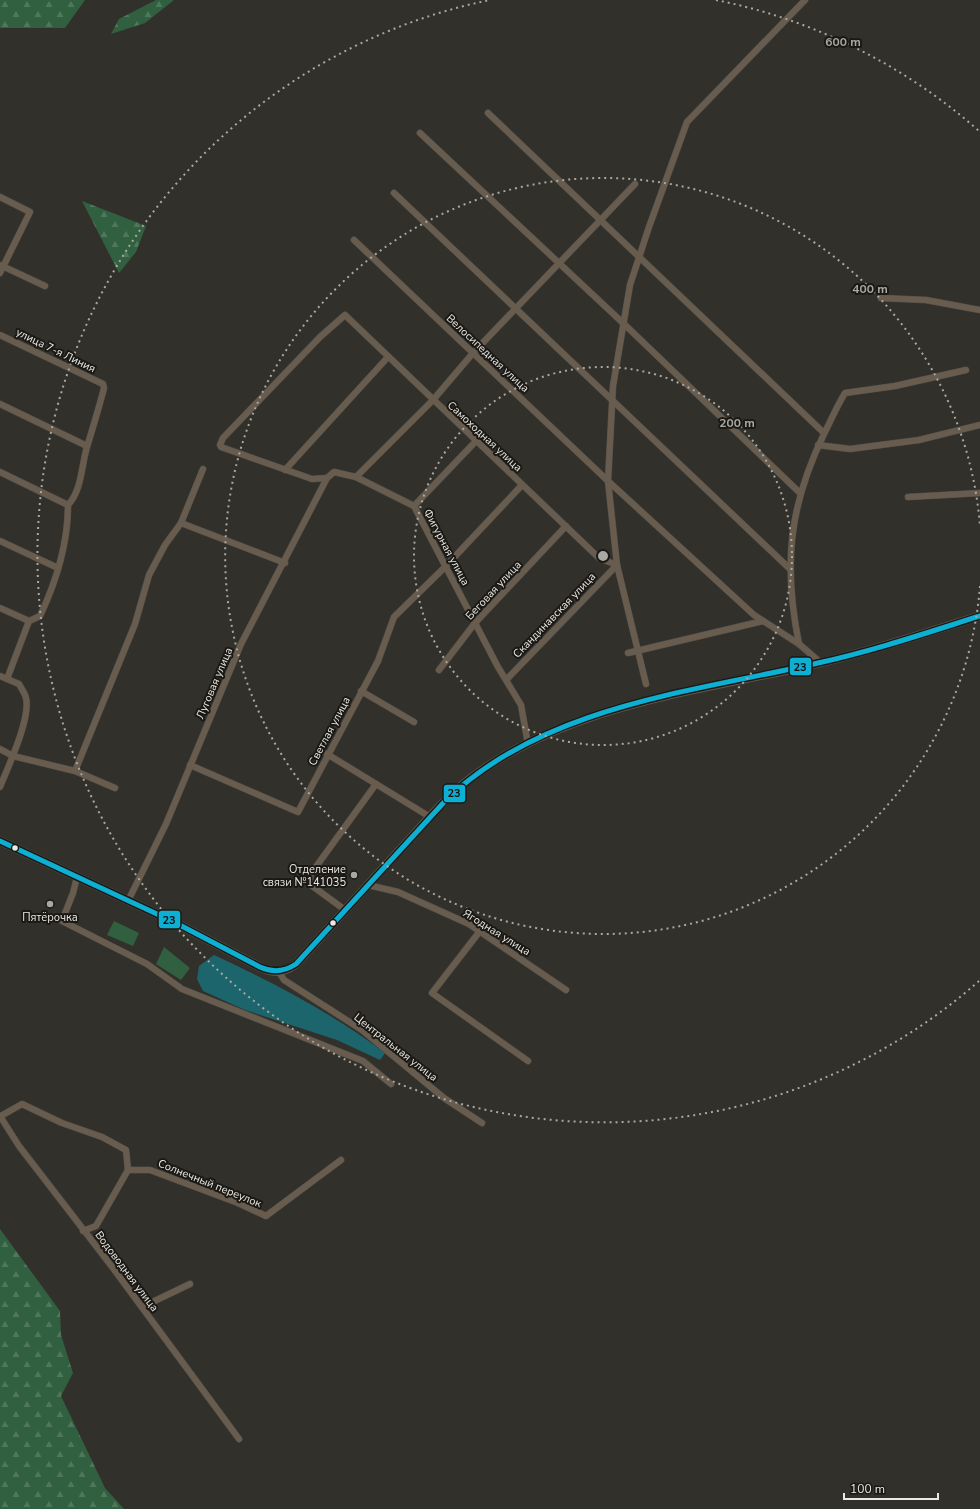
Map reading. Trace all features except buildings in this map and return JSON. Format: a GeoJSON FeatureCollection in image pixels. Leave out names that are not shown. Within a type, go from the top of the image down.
{"type":"FeatureCollection","features":[{"type":"Feature","properties":{"kind":"street"},"geometry":{"type":"LineString","coordinates":[[646,684],[617,565],[608,481],[612,400],[630,285],[638,258],[688,122],[805,0]]}},
{"type":"Feature","properties":{"kind":"street"},"geometry":{"type":"LineString","coordinates":[[488,113],[638,258],[824,433]]}},
{"type":"Feature","properties":{"kind":"street"},"geometry":{"type":"LineString","coordinates":[[420,133],[623,323],[800,493]]}},
{"type":"Feature","properties":{"kind":"street"},"geometry":{"type":"LineString","coordinates":[[356,477],[433,400],[473,353],[635,184]]}},
{"type":"Feature","properties":{"kind":"street"},"geometry":{"type":"LineString","coordinates":[[394,193],[790,569]]}},
{"type":"Feature","properties":{"kind":"street"},"geometry":{"type":"LineString","coordinates":[[0,197],[30,212],[2,266],[0,273]]}},
{"type":"Feature","properties":{"kind":"street","name":"Велосипедная улица"},"geometry":{"type":"LineString","coordinates":[[354,240],[608,481],[754,615],[799,644],[821,663]]}},
{"type":"Feature","properties":{"kind":"street"},"geometry":{"type":"LineString","coordinates":[[2,266],[45,286]]}},
{"type":"Feature","properties":{"kind":"street"},"geometry":{"type":"LineString","coordinates":[[881,298],[926,300],[980,310]]}},
{"type":"Feature","properties":{"kind":"street","name":"Самоходная улица"},"geometry":{"type":"LineString","coordinates":[[220,445],[223,438],[320,337],[345,315],[599,558],[617,565]]}},
{"type":"Feature","properties":{"kind":"street","name":"улица 7-я Линия"},"geometry":{"type":"LineString","coordinates":[[0,335],[103,384],[104,388],[87,446]]}},
{"type":"Feature","properties":{"kind":"street"},"geometry":{"type":"LineString","coordinates":[[285,470],[388,357]]}},
{"type":"Feature","properties":{"kind":"street"},"geometry":{"type":"LineString","coordinates":[[799,644],[794,621],[790,569],[791,543],[800,493],[818,445],[845,393],[895,386],[966,370]]}},
{"type":"Feature","properties":{"kind":"street"},"geometry":{"type":"LineString","coordinates":[[0,404],[87,446],[80,482],[74,499],[68,505],[67,528],[58,568],[49,597],[40,616],[29,621],[7,679]]}},
{"type":"Feature","properties":{"kind":"street"},"geometry":{"type":"LineString","coordinates":[[818,445],[850,449],[919,440],[980,425]]}},
{"type":"Feature","properties":{"kind":"street"},"geometry":{"type":"LineString","coordinates":[[414,506],[476,441]]}},
{"type":"Feature","properties":{"kind":"street","name":"Фигурная улица"},"geometry":{"type":"LineString","coordinates":[[220,445],[221,447],[312,479],[328,478],[334,472],[356,477],[414,506],[475,623],[521,705],[528,744]]}},
{"type":"Feature","properties":{"kind":"street"},"geometry":{"type":"LineString","coordinates":[[75,771],[135,624],[149,575],[165,545],[181,523],[203,469]]}},
{"type":"Feature","properties":{"kind":"street"},"geometry":{"type":"LineString","coordinates":[[0,472],[68,505]]}},
{"type":"Feature","properties":{"kind":"street","name":"Луговая улица"},"geometry":{"type":"LineString","coordinates":[[128,901],[166,824],[241,644],[285,563],[328,478]]}},
{"type":"Feature","properties":{"kind":"street","name":"Светлая улица"},"geometry":{"type":"LineString","coordinates":[[190,765],[298,812],[327,754],[378,661],[394,617],[446,566],[522,484]]}},
{"type":"Feature","properties":{"kind":"street"},"geometry":{"type":"LineString","coordinates":[[908,497],[980,493]]}},
{"type":"Feature","properties":{"kind":"street"},"geometry":{"type":"LineString","coordinates":[[181,523],[285,563]]}},
{"type":"Feature","properties":{"kind":"street","name":"Беговая улица"},"geometry":{"type":"LineString","coordinates":[[439,670],[475,623],[566,526]]}},
{"type":"Feature","properties":{"kind":"street"},"geometry":{"type":"LineString","coordinates":[[0,541],[58,568]]}},
{"type":"Feature","properties":{"kind":"street","name":"Скандинавская улица"},"geometry":{"type":"LineString","coordinates":[[506,680],[617,565]]}},
{"type":"Feature","properties":{"kind":"street"},"geometry":{"type":"LineString","coordinates":[[0,608],[29,621]]}},
{"type":"Feature","properties":{"kind":"street"},"geometry":{"type":"LineString","coordinates":[[0,841],[172,921],[264,969],[279,972],[296,964],[430,817],[470,779],[493,763],[528,744],[558,729],[595,714],[678,693],[821,663],[927,634],[980,616]]}},
{"type":"Feature","properties":{"kind":"street"},"geometry":{"type":"LineString","coordinates":[[628,653],[764,621]]}},
{"type":"Feature","properties":{"kind":"street"},"geometry":{"type":"LineString","coordinates":[[0,676],[19,684],[26,699],[26,715],[13,756],[0,787]]}},
{"type":"Feature","properties":{"kind":"street"},"geometry":{"type":"LineString","coordinates":[[361,691],[414,722]]}},
{"type":"Feature","properties":{"kind":"street"},"geometry":{"type":"LineString","coordinates":[[0,749],[13,756],[75,771],[115,788]]}},
{"type":"Feature","properties":{"kind":"street"},"geometry":{"type":"LineString","coordinates":[[327,754],[430,817]]}},
{"type":"Feature","properties":{"kind":"street"},"geometry":{"type":"LineString","coordinates":[[346,910],[311,885],[310,875],[376,784]]}},
{"type":"Feature","properties":{"kind":"street"},"geometry":{"type":"LineString","coordinates":[[77,877],[73,893],[62,921],[147,964],[182,989],[363,1061],[390,1084]]}},
{"type":"Feature","properties":{"kind":"street","name":"Ягодная улица"},"geometry":{"type":"LineString","coordinates":[[368,885],[398,892],[480,931],[566,990]]}},
{"type":"Feature","properties":{"kind":"street"},"geometry":{"type":"LineString","coordinates":[[480,931],[432,993],[528,1061]]}},
{"type":"Feature","properties":{"kind":"street","name":"Центральная улица"},"geometry":{"type":"LineString","coordinates":[[279,972],[284,980],[362,1030],[444,1098],[482,1123]]}},
{"type":"Feature","properties":{"kind":"street"},"geometry":{"type":"LineString","coordinates":[[0,1116],[22,1104],[62,1124],[102,1137],[126,1150],[128,1170],[96,1226],[84,1231]]}},
{"type":"Feature","properties":{"kind":"street","name":"Водоводная улица"},"geometry":{"type":"LineString","coordinates":[[0,1116],[19,1146],[142,1307],[239,1439]]}},
{"type":"Feature","properties":{"kind":"street","name":"Солнечный переулок"},"geometry":{"type":"LineString","coordinates":[[128,1170],[150,1170],[266,1216],[341,1160]]}},
{"type":"Feature","properties":{"kind":"street"},"geometry":{"type":"LineString","coordinates":[[142,1307],[190,1284]]}},
{"type":"Feature","properties":{"kind":"green space"},"geometry":{"type":"Polygon","coordinates":[[[0,0],[85,0],[65,28],[0,28],[0,0]]]}},
{"type":"Feature","properties":{"kind":"green space"},"geometry":{"type":"Polygon","coordinates":[[[156,0],[174,0],[145,23],[111,34],[119,19],[156,0]]]}},
{"type":"Feature","properties":{"kind":"green space"},"geometry":{"type":"Polygon","coordinates":[[[82,201],[146,226],[136,252],[119,273],[82,201]]]}},
{"type":"Feature","properties":{"kind":"green space"},"geometry":{"type":"Polygon","coordinates":[[[114,921],[139,933],[133,946],[107,935],[114,921]]]}},
{"type":"Feature","properties":{"kind":"green space"},"geometry":{"type":"Polygon","coordinates":[[[164,947],[190,968],[181,980],[156,964],[164,947]]]}},
{"type":"Feature","properties":{"kind":"green space"},"geometry":{"type":"Polygon","coordinates":[[[0,1229],[60,1311],[61,1335],[73,1373],[61,1396],[105,1488],[124,1509],[0,1509],[0,1229]]]}},
{"type":"Feature","properties":{"kind":"water"},"geometry":{"type":"Polygon","coordinates":[[[214,955],[259,977],[344,1024],[385,1053],[380,1060],[337,1040],[245,1010],[203,991],[197,979],[199,966],[214,955]]]}},
{"type":"Feature","properties":{"kind":"transit line","name":"23"},"geometry":{"type":"LineString","coordinates":[[0,841],[172,921],[260,967],[274,971],[283,970],[296,964],[446,800],[485,768],[528,743],[573,723],[621,707],[670,694],[859,653],[980,616]]}},
{"type":"Feature","properties":{"kind":"place","name":"Отделение связи №141035"},"geometry":{"type":"Point","coordinates":[354,875]}},
{"type":"Feature","properties":{"kind":"place","name":"Пятёрочка"},"geometry":{"type":"Point","coordinates":[50,904]}}]}
